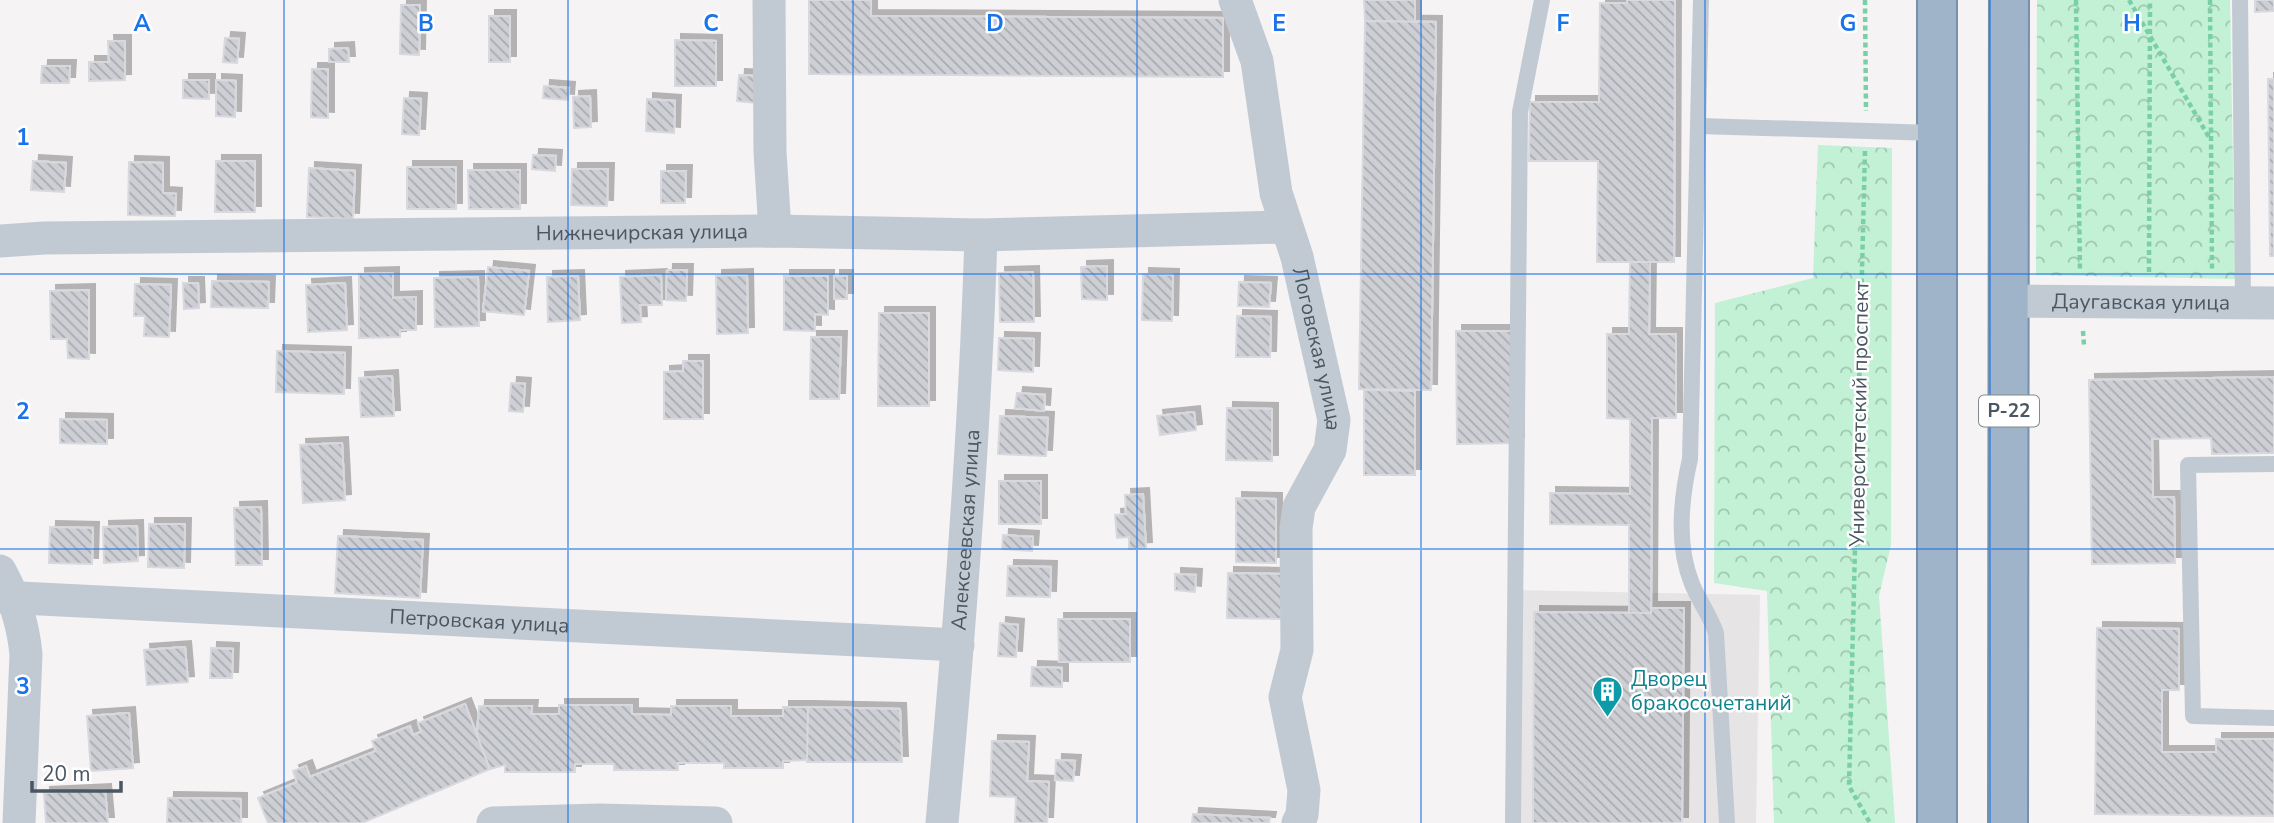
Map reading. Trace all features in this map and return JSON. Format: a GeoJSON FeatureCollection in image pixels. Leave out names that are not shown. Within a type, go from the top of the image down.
{"type":"FeatureCollection","features":[{"type":"Feature","properties":{"kind":"highway"},"geometry":{"type":"LineString","coordinates":[[1937,0],[1937,823]]}},
{"type":"Feature","properties":{"kind":"highway","name":"Р-22"},"geometry":{"type":"LineString","coordinates":[[2008,823],[2009,0]]}},
{"type":"Feature","properties":{"kind":"street"},"geometry":{"type":"LineString","coordinates":[[769,0],[770,152],[775,231]]}},
{"type":"Feature","properties":{"kind":"street","name":"Логовская улица"},"geometry":{"type":"LineString","coordinates":[[1230,2],[1257,61],[1276,194],[1284,228],[1297,257],[1334,420],[1330,450],[1299,507],[1296,528],[1297,650],[1285,697],[1304,790],[1302,815],[1298,823]]}},
{"type":"Feature","properties":{"kind":"street","name":"Нижнечирская улица"},"geometry":{"type":"LineString","coordinates":[[0,241],[44,238],[775,231],[981,235],[1284,228]]}},
{"type":"Feature","properties":{"kind":"street","name":"Алексеевская улица"},"geometry":{"type":"LineString","coordinates":[[942,823],[958,645],[977,361],[981,235]]}},
{"type":"Feature","properties":{"kind":"street","name":"Даугавская улица"},"geometry":{"type":"LineString","coordinates":[[2010,301],[2085,282],[2259,303]]}},
{"type":"Feature","properties":{"kind":"street"},"geometry":{"type":"LineString","coordinates":[[5,588],[24,631],[26,654],[19,823]]}},
{"type":"Feature","properties":{"kind":"street","name":"Петровская улица"},"geometry":{"type":"LineString","coordinates":[[5,588],[958,645]]}},
{"type":"Feature","properties":{"kind":"street"},"geometry":{"type":"LineString","coordinates":[[493,823],[600,820],[716,823]]}},
{"type":"Feature","properties":{"kind":"lane"},"geometry":{"type":"LineString","coordinates":[[1513,823],[1520,112],[1542,0]]}},
{"type":"Feature","properties":{"kind":"lane"},"geometry":{"type":"LineString","coordinates":[[1701,0],[1689,459],[1680,500],[1692,583],[1709,612],[1716,633],[1727,823]]}},
{"type":"Feature","properties":{"kind":"lane"},"geometry":{"type":"LineString","coordinates":[[2240,0],[2259,303]]}},
{"type":"Feature","properties":{"kind":"lane"},"geometry":{"type":"LineString","coordinates":[[1699,126],[1935,133]]}},
{"type":"Feature","properties":{"kind":"lane"},"geometry":{"type":"LineString","coordinates":[[2274,464],[2188,466],[2193,716],[2274,718]]}},
{"type":"Feature","properties":{"kind":"path","name":"Университетский проспект"},"geometry":{"type":"LineString","coordinates":[[1865,0],[1866,131],[1849,786],[1870,823]]}},
{"type":"Feature","properties":{"kind":"path"},"geometry":{"type":"LineString","coordinates":[[2076,0],[2085,282],[2084,345]]}},
{"type":"Feature","properties":{"kind":"path"},"geometry":{"type":"LineString","coordinates":[[2129,0],[2211,140]]}},
{"type":"Feature","properties":{"kind":"path"},"geometry":{"type":"LineString","coordinates":[[2149,272],[2150,0]]}},
{"type":"Feature","properties":{"kind":"path"},"geometry":{"type":"LineString","coordinates":[[2199,274],[2212,274],[2210,0]]}},
{"type":"Feature","properties":{"kind":"path"},"geometry":{"type":"LineString","coordinates":[[2135,272],[2162,272]]}},
{"type":"Feature","properties":{"kind":"shaded area"},"geometry":{"type":"Polygon","coordinates":[[[1514,590],[1760,595],[1756,823],[1509,823],[1514,590]]]}},
{"type":"Feature","properties":{"kind":"green space"},"geometry":{"type":"Polygon","coordinates":[[[2037,0],[2230,0],[2235,279],[2036,275],[2037,0]]]}},
{"type":"Feature","properties":{"kind":"green space"},"geometry":{"type":"Polygon","coordinates":[[[1818,145],[1892,148],[1891,545],[1879,596],[1895,823],[1774,823],[1767,591],[1714,583],[1715,303],[1813,278],[1818,145]]]}},
{"type":"Feature","properties":{"kind":"building"},"geometry":{"type":"Polygon","coordinates":[[[809,0],[871,0],[871,16],[1223,18],[1223,77],[809,74],[809,0]]]}},
{"type":"Feature","properties":{"kind":"building"},"geometry":{"type":"Polygon","coordinates":[[[1364,0],[1415,0],[1415,22],[1365,21],[1364,0]]]}},
{"type":"Feature","properties":{"kind":"building"},"geometry":{"type":"Polygon","coordinates":[[[1627,0],[1675,0],[1674,262],[1597,262],[1598,161],[1529,161],[1530,102],[1599,102],[1600,3],[1627,3],[1627,0]]]}},
{"type":"Feature","properties":{"kind":"building"},"geometry":{"type":"Polygon","coordinates":[[[2255,0],[2274,0],[2274,11],[2255,12],[2255,0]]]}},
{"type":"Feature","properties":{"kind":"building"},"geometry":{"type":"Polygon","coordinates":[[[401,5],[420,5],[419,55],[400,54],[401,5]]]}},
{"type":"Feature","properties":{"kind":"building"},"geometry":{"type":"Polygon","coordinates":[[[489,16],[510,16],[510,62],[489,62],[489,16]]]}},
{"type":"Feature","properties":{"kind":"building"},"geometry":{"type":"Polygon","coordinates":[[[1365,21],[1436,22],[1431,390],[1359,389],[1365,21]]]}},
{"type":"Feature","properties":{"kind":"building"},"geometry":{"type":"Polygon","coordinates":[[[225,38],[239,39],[237,63],[223,62],[225,38]]]}},
{"type":"Feature","properties":{"kind":"building"},"geometry":{"type":"Polygon","coordinates":[[[675,40],[716,41],[716,86],[675,86],[675,40]]]}},
{"type":"Feature","properties":{"kind":"building"},"geometry":{"type":"Polygon","coordinates":[[[108,41],[125,41],[125,80],[89,81],[89,62],[109,62],[108,41]]]}},
{"type":"Feature","properties":{"kind":"building"},"geometry":{"type":"Polygon","coordinates":[[[348,48],[349,62],[329,62],[329,49],[348,48]]]}},
{"type":"Feature","properties":{"kind":"building"},"geometry":{"type":"Polygon","coordinates":[[[42,66],[70,66],[69,83],[41,83],[42,66]]]}},
{"type":"Feature","properties":{"kind":"building"},"geometry":{"type":"Polygon","coordinates":[[[312,69],[328,69],[328,118],[311,117],[312,69]]]}},
{"type":"Feature","properties":{"kind":"building"},"geometry":{"type":"Polygon","coordinates":[[[739,75],[759,76],[757,103],[737,101],[739,75]]]}},
{"type":"Feature","properties":{"kind":"building"},"geometry":{"type":"Polygon","coordinates":[[[2268,79],[2274,79],[2274,256],[2270,256],[2268,79]]]}},
{"type":"Feature","properties":{"kind":"building"},"geometry":{"type":"Polygon","coordinates":[[[183,80],[209,80],[209,99],[183,98],[183,80]]]}},
{"type":"Feature","properties":{"kind":"building"},"geometry":{"type":"Polygon","coordinates":[[[216,80],[236,81],[235,117],[216,116],[216,80]]]}},
{"type":"Feature","properties":{"kind":"building"},"geometry":{"type":"Polygon","coordinates":[[[544,86],[569,88],[568,100],[543,98],[544,86]]]}},
{"type":"Feature","properties":{"kind":"building"},"geometry":{"type":"Polygon","coordinates":[[[590,96],[591,127],[574,128],[573,97],[590,96]]]}},
{"type":"Feature","properties":{"kind":"building"},"geometry":{"type":"Polygon","coordinates":[[[404,98],[421,99],[419,135],[402,134],[404,98]]]}},
{"type":"Feature","properties":{"kind":"building"},"geometry":{"type":"Polygon","coordinates":[[[647,99],[675,101],[674,133],[646,131],[647,99]]]}},
{"type":"Feature","properties":{"kind":"building"},"geometry":{"type":"Polygon","coordinates":[[[533,155],[556,156],[555,171],[532,169],[533,155]]]}},
{"type":"Feature","properties":{"kind":"building"},"geometry":{"type":"Polygon","coordinates":[[[33,161],[66,163],[64,192],[31,190],[33,161]]]}},
{"type":"Feature","properties":{"kind":"building"},"geometry":{"type":"Polygon","coordinates":[[[216,161],[255,161],[255,212],[215,212],[216,161]]]}},
{"type":"Feature","properties":{"kind":"building"},"geometry":{"type":"Polygon","coordinates":[[[129,162],[163,163],[163,193],[176,194],[175,216],[128,215],[129,162]]]}},
{"type":"Feature","properties":{"kind":"building"},"geometry":{"type":"Polygon","coordinates":[[[407,167],[456,167],[456,209],[407,209],[407,167]]]}},
{"type":"Feature","properties":{"kind":"building"},"geometry":{"type":"Polygon","coordinates":[[[309,168],[355,171],[353,219],[307,217],[309,168]]]}},
{"type":"Feature","properties":{"kind":"building"},"geometry":{"type":"Polygon","coordinates":[[[572,169],[608,169],[607,206],[571,205],[572,169]]]}},
{"type":"Feature","properties":{"kind":"building"},"geometry":{"type":"Polygon","coordinates":[[[468,170],[520,170],[520,209],[469,209],[468,170]]]}},
{"type":"Feature","properties":{"kind":"building"},"geometry":{"type":"Polygon","coordinates":[[[661,171],[686,171],[685,203],[661,203],[661,171]]]}},
{"type":"Feature","properties":{"kind":"building"},"geometry":{"type":"Polygon","coordinates":[[[1630,262],[1650,262],[1649,334],[1676,334],[1676,418],[1652,418],[1651,613],[1629,613],[1629,525],[1550,524],[1550,493],[1630,494],[1630,419],[1607,418],[1607,334],[1629,334],[1630,262]]]}},
{"type":"Feature","properties":{"kind":"building"},"geometry":{"type":"Polygon","coordinates":[[[1107,266],[1107,300],[1082,299],[1081,267],[1107,266]]]}},
{"type":"Feature","properties":{"kind":"building"},"geometry":{"type":"Polygon","coordinates":[[[488,267],[529,271],[524,315],[483,311],[488,267]]]}},
{"type":"Feature","properties":{"kind":"building"},"geometry":{"type":"Polygon","coordinates":[[[667,270],[687,270],[686,301],[666,300],[667,270]]]}},
{"type":"Feature","properties":{"kind":"building"},"geometry":{"type":"Polygon","coordinates":[[[1033,272],[1034,322],[1000,322],[999,273],[1033,272]]]}},
{"type":"Feature","properties":{"kind":"building"},"geometry":{"type":"Polygon","coordinates":[[[393,273],[393,298],[416,297],[416,330],[400,330],[400,337],[359,338],[359,274],[393,273]]]}},
{"type":"Feature","properties":{"kind":"building"},"geometry":{"type":"Polygon","coordinates":[[[1143,274],[1173,275],[1172,321],[1142,320],[1143,274]]]}},
{"type":"Feature","properties":{"kind":"building"},"geometry":{"type":"Polygon","coordinates":[[[661,275],[662,305],[640,305],[641,322],[622,323],[620,277],[661,275]]]}},
{"type":"Feature","properties":{"kind":"building"},"geometry":{"type":"Polygon","coordinates":[[[747,275],[748,333],[717,334],[716,276],[747,275]]]}},
{"type":"Feature","properties":{"kind":"building"},"geometry":{"type":"Polygon","coordinates":[[[578,276],[580,320],[548,322],[547,277],[578,276]]]}},
{"type":"Feature","properties":{"kind":"building"},"geometry":{"type":"Polygon","coordinates":[[[784,276],[828,276],[828,315],[815,314],[815,331],[784,330],[784,276]]]}},
{"type":"Feature","properties":{"kind":"building"},"geometry":{"type":"Polygon","coordinates":[[[834,276],[847,276],[847,299],[834,299],[834,276]]]}},
{"type":"Feature","properties":{"kind":"building"},"geometry":{"type":"Polygon","coordinates":[[[478,277],[479,326],[435,327],[434,278],[478,277]]]}},
{"type":"Feature","properties":{"kind":"building"},"geometry":{"type":"Polygon","coordinates":[[[212,281],[269,282],[268,308],[211,307],[212,281]]]}},
{"type":"Feature","properties":{"kind":"building"},"geometry":{"type":"Polygon","coordinates":[[[1239,282],[1271,283],[1269,307],[1238,306],[1239,282]]]}},
{"type":"Feature","properties":{"kind":"building"},"geometry":{"type":"Polygon","coordinates":[[[183,283],[198,283],[199,308],[184,309],[183,283]]]}},
{"type":"Feature","properties":{"kind":"building"},"geometry":{"type":"Polygon","coordinates":[[[345,283],[347,330],[308,332],[306,285],[345,283]]]}},
{"type":"Feature","properties":{"kind":"building"},"geometry":{"type":"Polygon","coordinates":[[[135,284],[171,285],[169,337],[144,336],[145,316],[134,316],[135,284]]]}},
{"type":"Feature","properties":{"kind":"building"},"geometry":{"type":"Polygon","coordinates":[[[89,290],[89,359],[68,358],[67,339],[51,339],[50,291],[89,290]]]}},
{"type":"Feature","properties":{"kind":"building"},"geometry":{"type":"Polygon","coordinates":[[[879,313],[929,313],[929,406],[878,406],[879,313]]]}},
{"type":"Feature","properties":{"kind":"building"},"geometry":{"type":"Polygon","coordinates":[[[1237,316],[1271,317],[1270,357],[1236,357],[1237,316]]]}},
{"type":"Feature","properties":{"kind":"building"},"geometry":{"type":"Polygon","coordinates":[[[1456,331],[1517,331],[1518,443],[1457,444],[1456,331]]]}},
{"type":"Feature","properties":{"kind":"building"},"geometry":{"type":"Polygon","coordinates":[[[811,337],[841,337],[839,399],[810,399],[811,337]]]}},
{"type":"Feature","properties":{"kind":"building"},"geometry":{"type":"Polygon","coordinates":[[[999,338],[1034,339],[1033,372],[998,370],[999,338]]]}},
{"type":"Feature","properties":{"kind":"building"},"geometry":{"type":"Polygon","coordinates":[[[277,351],[345,353],[344,394],[276,392],[277,351]]]}},
{"type":"Feature","properties":{"kind":"building"},"geometry":{"type":"Polygon","coordinates":[[[683,361],[703,361],[703,419],[664,419],[664,372],[683,371],[683,361]]]}},
{"type":"Feature","properties":{"kind":"building"},"geometry":{"type":"Polygon","coordinates":[[[392,376],[394,416],[361,417],[359,378],[392,376]]]}},
{"type":"Feature","properties":{"kind":"building"},"geometry":{"type":"Polygon","coordinates":[[[2274,377],[2274,453],[2212,454],[2211,438],[2152,439],[2153,497],[2174,497],[2175,563],[2092,564],[2089,380],[2274,377]]]}},
{"type":"Feature","properties":{"kind":"building"},"geometry":{"type":"Polygon","coordinates":[[[511,383],[525,384],[523,412],[509,411],[511,383]]]}},
{"type":"Feature","properties":{"kind":"building"},"geometry":{"type":"Polygon","coordinates":[[[1364,390],[1415,391],[1415,475],[1364,475],[1364,390]]]}},
{"type":"Feature","properties":{"kind":"building"},"geometry":{"type":"Polygon","coordinates":[[[1017,393],[1045,395],[1044,411],[1015,408],[1017,393]]]}},
{"type":"Feature","properties":{"kind":"building"},"geometry":{"type":"Polygon","coordinates":[[[1227,408],[1272,409],[1272,461],[1226,460],[1227,408]]]}},
{"type":"Feature","properties":{"kind":"building"},"geometry":{"type":"Polygon","coordinates":[[[1194,412],[1196,430],[1160,435],[1157,416],[1194,412]]]}},
{"type":"Feature","properties":{"kind":"building"},"geometry":{"type":"Polygon","coordinates":[[[1000,416],[1048,418],[1046,456],[998,454],[1000,416]]]}},
{"type":"Feature","properties":{"kind":"building"},"geometry":{"type":"Polygon","coordinates":[[[60,419],[107,420],[107,444],[60,443],[60,419]]]}},
{"type":"Feature","properties":{"kind":"building"},"geometry":{"type":"Polygon","coordinates":[[[342,443],[345,500],[303,503],[300,445],[342,443]]]}},
{"type":"Feature","properties":{"kind":"building"},"geometry":{"type":"Polygon","coordinates":[[[999,481],[1041,481],[1041,524],[999,524],[999,481]]]}},
{"type":"Feature","properties":{"kind":"building"},"geometry":{"type":"Polygon","coordinates":[[[1143,494],[1146,548],[1129,549],[1129,537],[1117,538],[1115,515],[1126,514],[1125,495],[1143,494]]]}},
{"type":"Feature","properties":{"kind":"building"},"geometry":{"type":"Polygon","coordinates":[[[1236,498],[1276,499],[1276,563],[1236,562],[1236,498]]]}},
{"type":"Feature","properties":{"kind":"building"},"geometry":{"type":"Polygon","coordinates":[[[261,507],[262,565],[236,565],[234,508],[261,507]]]}},
{"type":"Feature","properties":{"kind":"building"},"geometry":{"type":"Polygon","coordinates":[[[149,524],[185,524],[184,568],[148,567],[149,524]]]}},
{"type":"Feature","properties":{"kind":"building"},"geometry":{"type":"Polygon","coordinates":[[[137,526],[138,561],[104,563],[103,527],[137,526]]]}},
{"type":"Feature","properties":{"kind":"building"},"geometry":{"type":"Polygon","coordinates":[[[50,527],[93,528],[92,564],[49,563],[50,527]]]}},
{"type":"Feature","properties":{"kind":"building"},"geometry":{"type":"Polygon","coordinates":[[[1003,535],[1033,537],[1032,551],[1002,549],[1003,535]]]}},
{"type":"Feature","properties":{"kind":"building"},"geometry":{"type":"Polygon","coordinates":[[[338,536],[423,540],[420,598],[335,593],[338,536]]]}},
{"type":"Feature","properties":{"kind":"building"},"geometry":{"type":"Polygon","coordinates":[[[1008,566],[1051,567],[1050,597],[1007,596],[1008,566]]]}},
{"type":"Feature","properties":{"kind":"building"},"geometry":{"type":"Polygon","coordinates":[[[1228,573],[1283,574],[1281,619],[1227,618],[1228,573]]]}},
{"type":"Feature","properties":{"kind":"building"},"geometry":{"type":"Polygon","coordinates":[[[1175,574],[1196,575],[1195,592],[1175,590],[1175,574]]]}},
{"type":"Feature","properties":{"kind":"building","name":"Дворец бракосочетаний"},"geometry":{"type":"Polygon","coordinates":[[[1651,608],[1684,608],[1682,823],[1533,823],[1534,612],[1651,613],[1651,608]]]}},
{"type":"Feature","properties":{"kind":"building"},"geometry":{"type":"Polygon","coordinates":[[[1058,619],[1130,619],[1130,662],[1059,662],[1058,619]]]}},
{"type":"Feature","properties":{"kind":"building"},"geometry":{"type":"Polygon","coordinates":[[[1000,623],[1018,625],[1016,657],[998,656],[1000,623]]]}},
{"type":"Feature","properties":{"kind":"building"},"geometry":{"type":"Polygon","coordinates":[[[2097,628],[2179,629],[2179,690],[2162,690],[2162,752],[2216,752],[2216,739],[2274,739],[2274,816],[2095,814],[2097,628]]]}},
{"type":"Feature","properties":{"kind":"building"},"geometry":{"type":"Polygon","coordinates":[[[185,647],[188,682],[147,685],[144,650],[185,647]]]}},
{"type":"Feature","properties":{"kind":"building"},"geometry":{"type":"Polygon","coordinates":[[[211,648],[233,649],[232,678],[210,678],[211,648]]]}},
{"type":"Feature","properties":{"kind":"building"},"geometry":{"type":"Polygon","coordinates":[[[1032,667],[1062,668],[1062,687],[1031,686],[1032,667]]]}},
{"type":"Feature","properties":{"kind":"building"},"geometry":{"type":"Polygon","coordinates":[[[465,704],[490,769],[362,823],[268,823],[258,798],[297,782],[293,771],[306,766],[310,777],[376,751],[372,741],[410,726],[413,735],[421,732],[418,723],[465,704]]]}},
{"type":"Feature","properties":{"kind":"building"},"geometry":{"type":"Polygon","coordinates":[[[559,705],[632,705],[632,714],[671,715],[671,706],[731,706],[731,716],[783,716],[783,707],[808,707],[808,760],[783,761],[783,768],[724,768],[724,763],[678,763],[678,770],[614,770],[614,764],[575,764],[575,772],[505,772],[505,765],[490,769],[477,735],[479,706],[532,706],[531,714],[559,714],[559,705]]]}},
{"type":"Feature","properties":{"kind":"building"},"geometry":{"type":"Polygon","coordinates":[[[808,707],[900,709],[902,762],[807,762],[808,707]]]}},
{"type":"Feature","properties":{"kind":"building"},"geometry":{"type":"Polygon","coordinates":[[[129,713],[133,768],[91,771],[87,716],[129,713]]]}},
{"type":"Feature","properties":{"kind":"building"},"geometry":{"type":"Polygon","coordinates":[[[992,741],[1029,742],[1027,781],[1049,782],[1047,823],[1015,823],[1016,797],[990,796],[992,741]]]}},
{"type":"Feature","properties":{"kind":"building"},"geometry":{"type":"Polygon","coordinates":[[[1056,760],[1075,761],[1073,781],[1055,780],[1056,760]]]}},
{"type":"Feature","properties":{"kind":"building"},"geometry":{"type":"Polygon","coordinates":[[[105,790],[108,823],[46,823],[44,793],[105,790]]]}},
{"type":"Feature","properties":{"kind":"building"},"geometry":{"type":"Polygon","coordinates":[[[168,798],[241,799],[241,823],[167,823],[168,798]]]}},
{"type":"Feature","properties":{"kind":"building"},"geometry":{"type":"Polygon","coordinates":[[[1193,814],[1270,818],[1269,823],[1192,823],[1193,814]]]}},
{"type":"Feature","properties":{"kind":"place","name":"Дворец бракосочетаний"},"geometry":{"type":"Point","coordinates":[1608,718]}}]}
